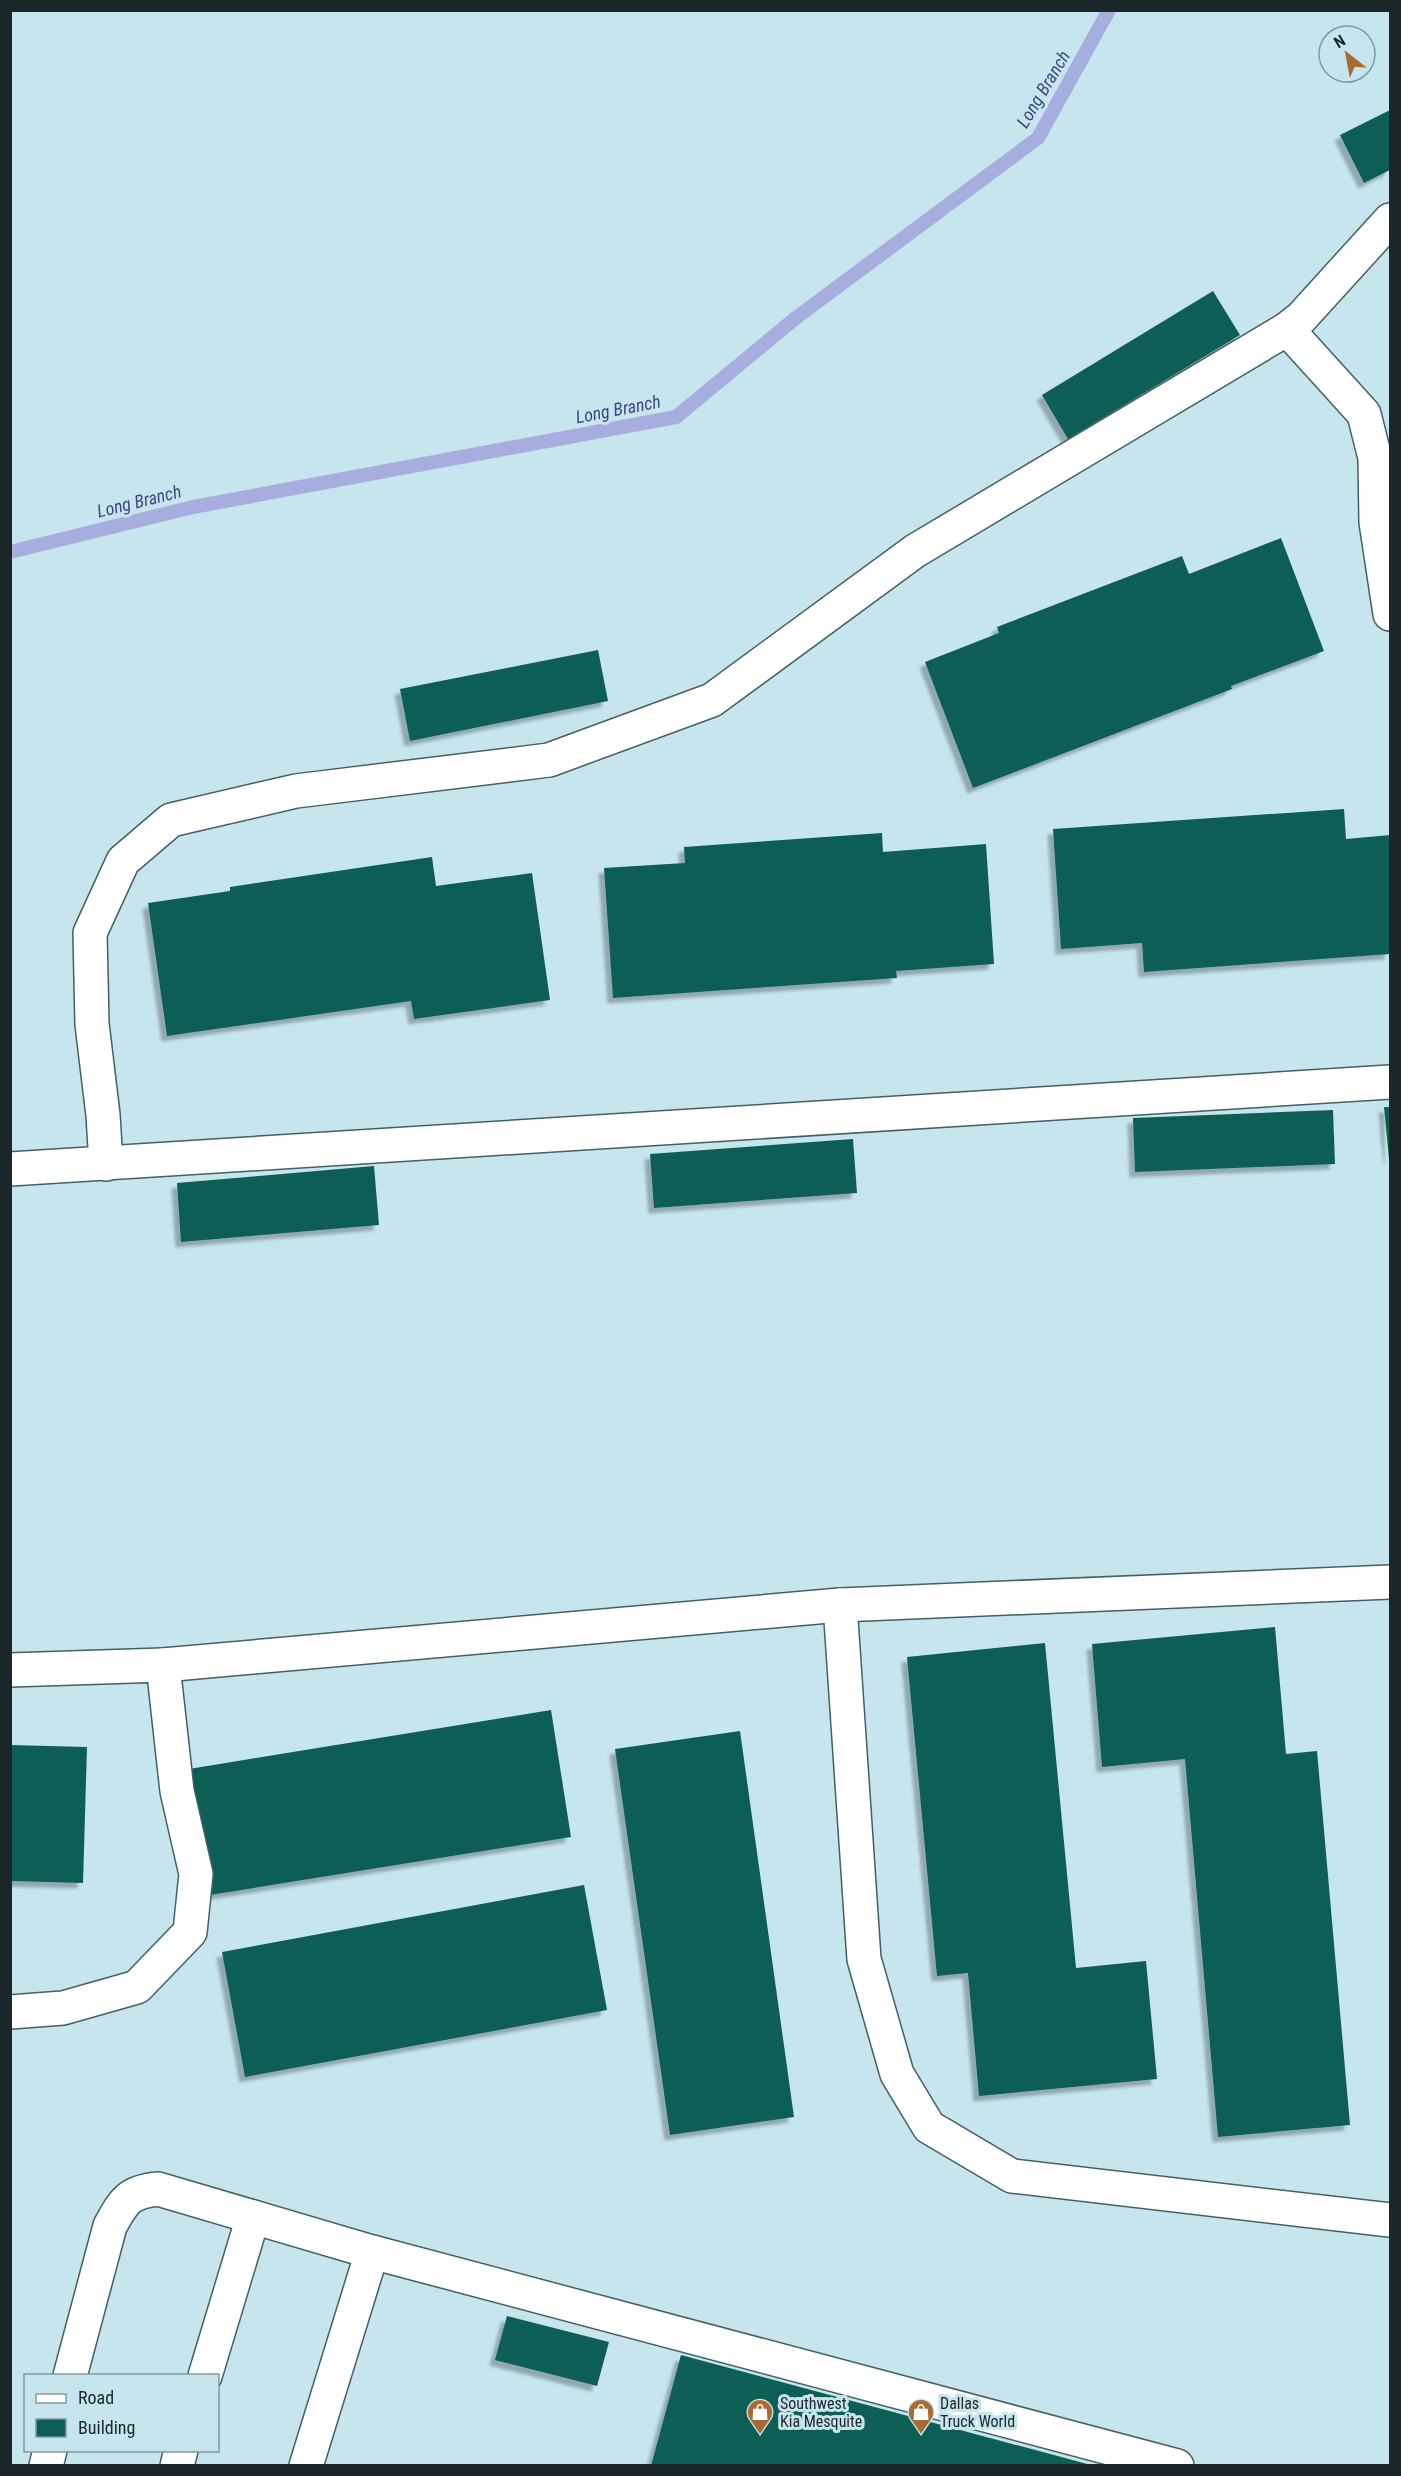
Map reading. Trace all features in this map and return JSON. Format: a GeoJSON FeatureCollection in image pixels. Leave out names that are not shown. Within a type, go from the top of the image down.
{"type":"FeatureCollection","features":[{"type":"Feature","properties":{"kind":"lane"},"geometry":{"type":"LineString","coordinates":[[106,1164],[103,1115],[92,1024],[90,933],[123,861],[171,820],[296,791],[549,760],[712,700],[915,550],[1287,329],[1301,318],[1390,220]]}},
{"type":"Feature","properties":{"kind":"lane"},"geometry":{"type":"LineString","coordinates":[[1287,329],[1364,414],[1375,458],[1376,522],[1390,614]]}},
{"type":"Feature","properties":{"kind":"lane"},"geometry":{"type":"LineString","coordinates":[[10,1169],[1390,1082]]}},
{"type":"Feature","properties":{"kind":"lane"},"geometry":{"type":"LineString","coordinates":[[10,1670],[163,1665],[840,1605],[1390,1582]]}},
{"type":"Feature","properties":{"kind":"lane"},"geometry":{"type":"LineString","coordinates":[[840,1605],[864,1959],[897,2074],[928,2127],[1012,2176],[1390,2220]]}},
{"type":"Feature","properties":{"kind":"lane"},"geometry":{"type":"LineString","coordinates":[[10,2012],[63,2008],[136,1987],[190,1932],[196,1874],[177,1791],[163,1665]]}},
{"type":"Feature","properties":{"kind":"lane"},"geometry":{"type":"LineString","coordinates":[[71,2374],[110,2226],[121,2206],[138,2191],[158,2189],[372,2252],[1177,2466]]}},
{"type":"Feature","properties":{"kind":"lane"},"geometry":{"type":"LineString","coordinates":[[206,2374],[253,2217]]}},
{"type":"Feature","properties":{"kind":"lane"},"geometry":{"type":"LineString","coordinates":[[306,2466],[372,2252]]}},
{"type":"Feature","properties":{"kind":"building"},"geometry":{"type":"Polygon","coordinates":[[[1390,110],[1390,170],[1364,183],[1340,135],[1390,110]]]}},
{"type":"Feature","properties":{"kind":"building"},"geometry":{"type":"Polygon","coordinates":[[[1213,291],[1240,335],[1068,439],[1042,395],[1213,291]]]}},
{"type":"Feature","properties":{"kind":"building"},"geometry":{"type":"Polygon","coordinates":[[[1281,538],[1324,651],[1231,686],[1232,689],[973,788],[925,662],[999,633],[997,627],[1182,556],[1189,574],[1281,538]]]}},
{"type":"Feature","properties":{"kind":"building"},"geometry":{"type":"Polygon","coordinates":[[[598,650],[608,701],[410,741],[400,689],[598,650]]]}},
{"type":"Feature","properties":{"kind":"building"},"geometry":{"type":"Polygon","coordinates":[[[1344,809],[1346,839],[1390,835],[1390,954],[1144,972],[1142,943],[1061,949],[1053,829],[1344,809]]]}},
{"type":"Feature","properties":{"kind":"building"},"geometry":{"type":"Polygon","coordinates":[[[882,833],[883,852],[986,844],[994,964],[896,971],[897,978],[613,998],[604,868],[685,863],[684,847],[882,833]]]}},
{"type":"Feature","properties":{"kind":"building"},"geometry":{"type":"Polygon","coordinates":[[[432,857],[436,886],[532,873],[550,1000],[414,1019],[411,1001],[167,1036],[148,903],[230,891],[230,887],[432,857]]]}},
{"type":"Feature","properties":{"kind":"building"},"geometry":{"type":"Polygon","coordinates":[[[1384,1107],[1390,1107],[1390,1159],[1389,1159],[1384,1107]]]}},
{"type":"Feature","properties":{"kind":"building"},"geometry":{"type":"Polygon","coordinates":[[[1333,1110],[1335,1164],[1135,1172],[1133,1118],[1333,1110]]]}},
{"type":"Feature","properties":{"kind":"building"},"geometry":{"type":"Polygon","coordinates":[[[853,1139],[857,1193],[654,1208],[650,1154],[853,1139]]]}},
{"type":"Feature","properties":{"kind":"building"},"geometry":{"type":"Polygon","coordinates":[[[374,1166],[379,1225],[181,1242],[177,1183],[374,1166]]]}},
{"type":"Feature","properties":{"kind":"building"},"geometry":{"type":"Polygon","coordinates":[[[1275,1627],[1286,1754],[1317,1751],[1350,2125],[1218,2137],[1185,1759],[1102,1767],[1092,1644],[1275,1627]]]}},
{"type":"Feature","properties":{"kind":"building"},"geometry":{"type":"Polygon","coordinates":[[[1045,1643],[1076,1968],[1146,1961],[1157,2079],[979,2096],[968,1973],[937,1976],[907,1657],[1045,1643]]]}},
{"type":"Feature","properties":{"kind":"building"},"geometry":{"type":"Polygon","coordinates":[[[551,1710],[571,1837],[210,1895],[189,1769],[551,1710]]]}},
{"type":"Feature","properties":{"kind":"building"},"geometry":{"type":"Polygon","coordinates":[[[740,1731],[794,2117],[670,2135],[615,1749],[740,1731]]]}},
{"type":"Feature","properties":{"kind":"building"},"geometry":{"type":"Polygon","coordinates":[[[10,1745],[87,1747],[83,1883],[10,1881],[10,1745]]]}},
{"type":"Feature","properties":{"kind":"building"},"geometry":{"type":"Polygon","coordinates":[[[584,1885],[607,2010],[245,2077],[222,1952],[584,1885]]]}},
{"type":"Feature","properties":{"kind":"building"},"geometry":{"type":"Polygon","coordinates":[[[507,2316],[609,2342],[597,2386],[495,2360],[507,2316]]]}},
{"type":"Feature","properties":{"kind":"building","name":"Southwest Kia Mesquite"},"geometry":{"type":"Polygon","coordinates":[[[681,2355],[1091,2465],[1091,2466],[651,2466],[681,2355]]]}},
{"type":"Feature","properties":{"kind":"waterway","name":"Long Branch"},"geometry":{"type":"LineString","coordinates":[[10,552],[193,507],[676,417],[797,317],[1038,138],[1109,10]]}},
{"type":"Feature","properties":{"kind":"place","name":"Southwest Kia Mesquite"},"geometry":{"type":"Point","coordinates":[760,2435]}},
{"type":"Feature","properties":{"kind":"place","name":"Dallas Truck World"},"geometry":{"type":"Point","coordinates":[921,2435]}}]}
